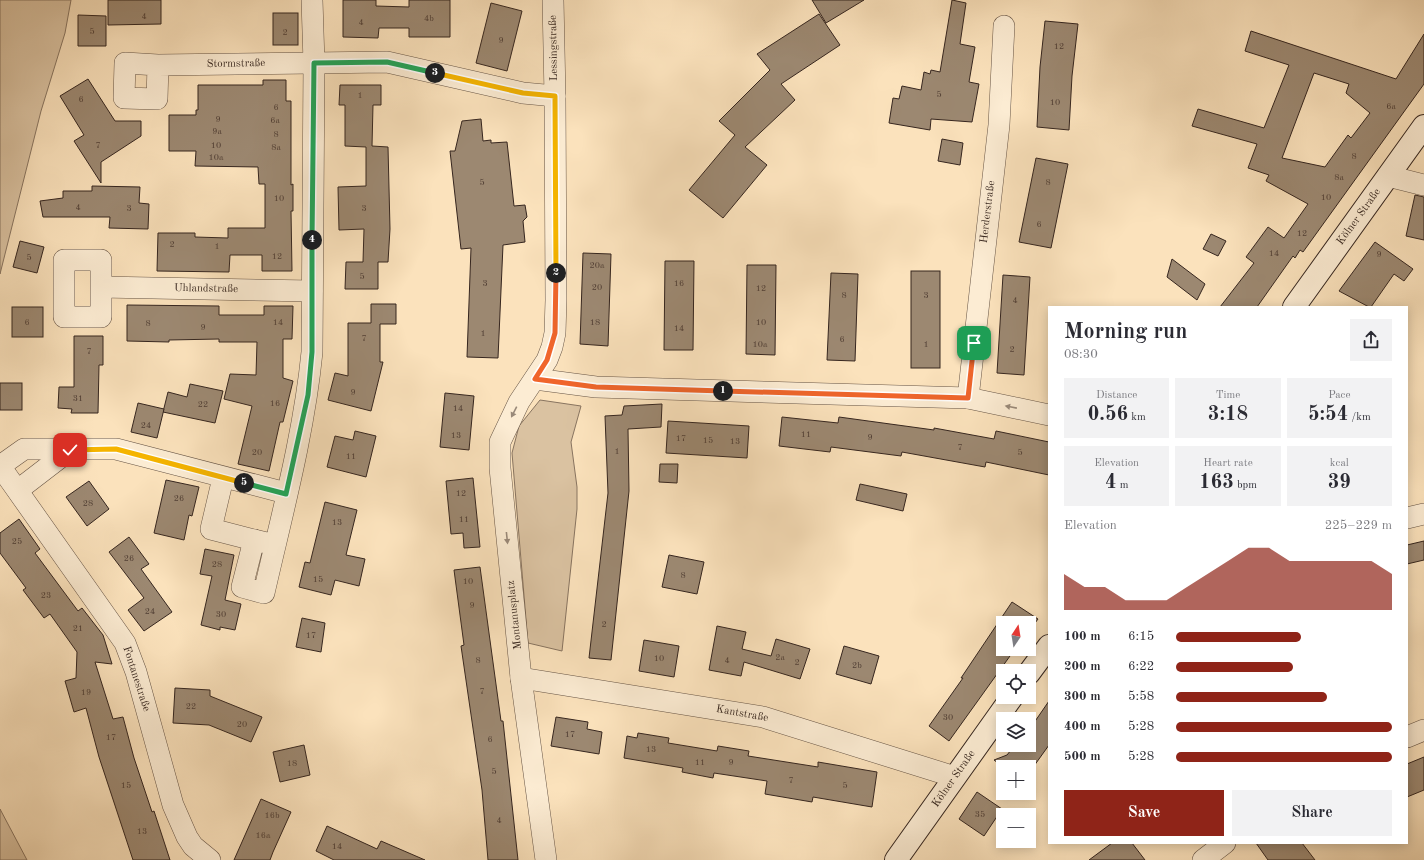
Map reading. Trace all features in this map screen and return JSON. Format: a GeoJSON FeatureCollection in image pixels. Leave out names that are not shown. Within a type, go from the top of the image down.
{"type":"FeatureCollection","features":[{"type":"Feature","properties":{"kind":"main road","name":"Kölner Straße"},"geometry":{"type":"LineString","coordinates":[[1295,306],[1424,126]]}},
{"type":"Feature","properties":{"kind":"main road"},"geometry":{"type":"LineString","coordinates":[[1036,664],[1048,647]]}},
{"type":"Feature","properties":{"kind":"main road","name":"Kölner Straße"},"geometry":{"type":"LineString","coordinates":[[896,860],[1007,704]]}},
{"type":"Feature","properties":{"kind":"street"},"geometry":{"type":"LineString","coordinates":[[254,540],[242,587],[264,593],[308,395],[312,352],[314,63],[312,0]]}},
{"type":"Feature","properties":{"kind":"street","name":"Lessingstraße"},"geometry":{"type":"LineString","coordinates":[[535,379],[547,360],[552,347],[556,317],[555,96],[552,0]]}},
{"type":"Feature","properties":{"kind":"street","name":"Herderstraße"},"geometry":{"type":"LineString","coordinates":[[968,398],[999,126],[1004,26]]}},
{"type":"Feature","properties":{"kind":"street","name":"Stormstraße"},"geometry":{"type":"LineString","coordinates":[[158,64],[387,62],[523,93],[555,96]]}},
{"type":"Feature","properties":{"kind":"street"},"geometry":{"type":"LineString","coordinates":[[1388,176],[1424,185]]}},
{"type":"Feature","properties":{"kind":"street","name":"Uhlandstraße"},"geometry":{"type":"LineString","coordinates":[[101,287],[312,291]]}},
{"type":"Feature","properties":{"kind":"street"},"geometry":{"type":"LineString","coordinates":[[535,379],[596,387],[968,398],[1048,415]]}},
{"type":"Feature","properties":{"kind":"street","name":"Montanusplatz"},"geometry":{"type":"LineString","coordinates":[[535,379],[519,402],[500,442],[501,476],[521,678],[546,860]]}},
{"type":"Feature","properties":{"kind":"street","name":"Fontanestraße"},"geometry":{"type":"LineString","coordinates":[[210,860],[193,846],[173,805],[136,672],[125,643],[0,466],[24,449],[116,449],[286,494]]}},
{"type":"Feature","properties":{"kind":"street"},"geometry":{"type":"LineString","coordinates":[[18,490],[70,450]]}},
{"type":"Feature","properties":{"kind":"street"},"geometry":{"type":"LineString","coordinates":[[223,478],[211,529],[275,545]]}},
{"type":"Feature","properties":{"kind":"street"},"geometry":{"type":"LineString","coordinates":[[1408,518],[1424,514]]}},
{"type":"Feature","properties":{"kind":"street","name":"Kantstraße"},"geometry":{"type":"LineString","coordinates":[[521,678],[763,716],[955,777]]}},
{"type":"Feature","properties":{"kind":"street"},"geometry":{"type":"LineString","coordinates":[[1408,737],[1424,730]]}},
{"type":"Feature","properties":{"kind":"street"},"geometry":{"type":"LineString","coordinates":[[1203,860],[1224,844]]}},
{"type":"Feature","properties":{"kind":"shaded area"},"geometry":{"type":"Polygon","coordinates":[[[0,0],[71,0],[65,33],[41,111],[0,274],[0,0]]]}},
{"type":"Feature","properties":{"kind":"shaded area"},"geometry":{"type":"Polygon","coordinates":[[[540,400],[581,406],[571,442],[577,487],[577,509],[562,651],[528,643],[512,453],[519,426],[540,400]]]}},
{"type":"Feature","properties":{"kind":"shaded area"},"geometry":{"type":"Polygon","coordinates":[[[0,809],[27,860],[0,860],[0,809]]]}},
{"type":"Feature","properties":{"kind":"building"},"geometry":{"type":"Polygon","coordinates":[[[108,0],[161,0],[161,24],[108,25],[108,0]]]}},
{"type":"Feature","properties":{"kind":"building"},"geometry":{"type":"Polygon","coordinates":[[[343,0],[376,0],[376,6],[409,7],[409,0],[450,0],[450,37],[409,37],[409,28],[379,28],[378,38],[343,37],[343,0]]]}},
{"type":"Feature","properties":{"kind":"building"},"geometry":{"type":"Polygon","coordinates":[[[812,0],[864,0],[826,23],[812,0]]]}},
{"type":"Feature","properties":{"kind":"building"},"geometry":{"type":"Polygon","coordinates":[[[952,0],[966,3],[960,44],[975,47],[969,82],[979,84],[972,122],[931,119],[930,130],[889,123],[893,98],[899,99],[902,86],[921,90],[924,72],[930,74],[931,70],[940,72],[952,0]]]}},
{"type":"Feature","properties":{"kind":"building"},"geometry":{"type":"Polygon","coordinates":[[[491,3],[522,11],[507,71],[476,63],[491,3]]]}},
{"type":"Feature","properties":{"kind":"building"},"geometry":{"type":"Polygon","coordinates":[[[273,13],[298,13],[298,45],[273,45],[273,13]]]}},
{"type":"Feature","properties":{"kind":"building"},"geometry":{"type":"Polygon","coordinates":[[[819,14],[840,45],[781,84],[795,100],[745,147],[767,165],[723,218],[689,190],[735,135],[719,121],[770,70],[757,54],[819,14]]]}},
{"type":"Feature","properties":{"kind":"building"},"geometry":{"type":"Polygon","coordinates":[[[78,15],[106,16],[106,46],[78,46],[78,15]]]}},
{"type":"Feature","properties":{"kind":"building"},"geometry":{"type":"Polygon","coordinates":[[[1045,21],[1078,24],[1072,76],[1069,130],[1037,127],[1040,67],[1045,21]]]}},
{"type":"Feature","properties":{"kind":"building"},"geometry":{"type":"Polygon","coordinates":[[[1251,31],[1396,79],[1424,34],[1424,84],[1303,252],[1300,250],[1295,258],[1293,256],[1258,306],[1221,306],[1254,263],[1246,257],[1268,227],[1284,238],[1308,204],[1266,181],[1269,175],[1248,168],[1257,144],[1192,126],[1198,109],[1264,128],[1289,65],[1245,51],[1251,31]],[[1314,73],[1282,158],[1325,167],[1348,135],[1351,138],[1370,113],[1346,93],[1349,84],[1314,73]]]}},
{"type":"Feature","properties":{"kind":"building"},"geometry":{"type":"Polygon","coordinates":[[[88,79],[115,121],[141,121],[141,136],[101,162],[101,183],[74,141],[84,135],[60,96],[88,79]]]}},
{"type":"Feature","properties":{"kind":"building"},"geometry":{"type":"Polygon","coordinates":[[[263,80],[286,80],[286,101],[291,101],[291,185],[293,184],[293,211],[291,211],[292,271],[262,271],[262,255],[230,255],[229,272],[157,271],[158,233],[195,233],[195,237],[228,238],[228,228],[265,228],[265,184],[259,184],[258,167],[195,166],[196,151],[169,151],[169,115],[196,115],[196,110],[198,110],[198,85],[263,85],[263,80]]]}},
{"type":"Feature","properties":{"kind":"building"},"geometry":{"type":"Polygon","coordinates":[[[340,85],[381,85],[381,105],[373,105],[372,146],[388,147],[390,229],[388,262],[378,262],[378,289],[345,289],[346,262],[363,262],[364,229],[339,230],[338,187],[366,186],[366,147],[345,146],[345,105],[339,105],[340,85]]]}},
{"type":"Feature","properties":{"kind":"building"},"geometry":{"type":"Polygon","coordinates":[[[481,119],[483,141],[491,140],[491,143],[507,142],[514,206],[525,205],[527,217],[523,221],[525,242],[503,245],[498,358],[467,357],[471,248],[461,249],[450,151],[455,151],[462,121],[481,119]]]}},
{"type":"Feature","properties":{"kind":"building"},"geometry":{"type":"Polygon","coordinates":[[[942,139],[963,143],[960,165],[938,161],[942,139]]]}},
{"type":"Feature","properties":{"kind":"building"},"geometry":{"type":"Polygon","coordinates":[[[1036,158],[1068,164],[1051,248],[1019,242],[1036,158]]]}},
{"type":"Feature","properties":{"kind":"building"},"geometry":{"type":"Polygon","coordinates":[[[92,186],[140,187],[139,203],[149,204],[148,229],[109,228],[110,217],[43,217],[40,201],[63,198],[63,191],[92,191],[92,186]]]}},
{"type":"Feature","properties":{"kind":"building"},"geometry":{"type":"Polygon","coordinates":[[[1415,195],[1424,197],[1424,240],[1406,236],[1415,195]]]}},
{"type":"Feature","properties":{"kind":"building"},"geometry":{"type":"Polygon","coordinates":[[[1211,234],[1226,241],[1218,256],[1203,249],[1211,234]]]}},
{"type":"Feature","properties":{"kind":"building"},"geometry":{"type":"Polygon","coordinates":[[[20,241],[44,247],[37,273],[13,267],[20,241]]]}},
{"type":"Feature","properties":{"kind":"building"},"geometry":{"type":"Polygon","coordinates":[[[1375,242],[1413,269],[1404,281],[1394,274],[1372,306],[1367,306],[1339,291],[1375,242]]]}},
{"type":"Feature","properties":{"kind":"building"},"geometry":{"type":"Polygon","coordinates":[[[583,253],[611,254],[608,346],[580,344],[583,253]]]}},
{"type":"Feature","properties":{"kind":"building"},"geometry":{"type":"Polygon","coordinates":[[[1172,259],[1205,284],[1197,300],[1167,277],[1172,259]]]}},
{"type":"Feature","properties":{"kind":"building"},"geometry":{"type":"Polygon","coordinates":[[[665,261],[694,261],[693,350],[664,350],[665,261]]]}},
{"type":"Feature","properties":{"kind":"building"},"geometry":{"type":"Polygon","coordinates":[[[747,265],[776,265],[775,355],[746,354],[747,265]]]}},
{"type":"Feature","properties":{"kind":"building"},"geometry":{"type":"Polygon","coordinates":[[[911,271],[940,271],[940,368],[911,368],[911,271]]]}},
{"type":"Feature","properties":{"kind":"building"},"geometry":{"type":"Polygon","coordinates":[[[831,273],[858,274],[855,361],[827,360],[831,273]]]}},
{"type":"Feature","properties":{"kind":"building"},"geometry":{"type":"Polygon","coordinates":[[[1003,275],[1030,277],[1024,375],[997,373],[1003,275]]]}},
{"type":"Feature","properties":{"kind":"building"},"geometry":{"type":"Polygon","coordinates":[[[371,304],[396,304],[396,324],[380,324],[380,362],[383,362],[371,411],[328,400],[335,373],[348,376],[348,323],[371,323],[371,304]]]}},
{"type":"Feature","properties":{"kind":"building"},"geometry":{"type":"Polygon","coordinates":[[[127,305],[219,306],[219,315],[264,315],[264,306],[293,306],[292,339],[283,339],[283,378],[293,381],[283,422],[280,422],[269,471],[238,464],[252,406],[224,399],[230,374],[256,375],[257,342],[219,342],[219,339],[169,340],[169,342],[127,341],[127,305]]]}},
{"type":"Feature","properties":{"kind":"building"},"geometry":{"type":"Polygon","coordinates":[[[12,307],[43,307],[43,337],[12,337],[12,307]]]}},
{"type":"Feature","properties":{"kind":"building"},"geometry":{"type":"Polygon","coordinates":[[[74,336],[103,336],[103,365],[99,365],[98,413],[71,413],[72,409],[58,408],[59,387],[74,387],[74,336]]]}},
{"type":"Feature","properties":{"kind":"building"},"geometry":{"type":"Polygon","coordinates":[[[0,383],[22,383],[22,410],[0,410],[0,383]]]}},
{"type":"Feature","properties":{"kind":"building"},"geometry":{"type":"Polygon","coordinates":[[[190,384],[223,391],[215,423],[163,412],[168,392],[187,397],[190,384]]]}},
{"type":"Feature","properties":{"kind":"building"},"geometry":{"type":"Polygon","coordinates":[[[445,393],[474,396],[469,450],[440,447],[445,393]]]}},
{"type":"Feature","properties":{"kind":"building"},"geometry":{"type":"Polygon","coordinates":[[[138,403],[164,409],[157,438],[131,432],[138,403]]]}},
{"type":"Feature","properties":{"kind":"building"},"geometry":{"type":"Polygon","coordinates":[[[662,404],[661,427],[628,429],[629,491],[611,660],[589,658],[608,493],[605,416],[622,415],[624,406],[662,404]]]}},
{"type":"Feature","properties":{"kind":"building"},"geometry":{"type":"Polygon","coordinates":[[[782,417],[838,423],[839,417],[934,430],[934,428],[994,439],[996,431],[1048,442],[1048,475],[986,462],[985,467],[902,452],[901,456],[831,447],[830,452],[779,446],[782,417]]]}},
{"type":"Feature","properties":{"kind":"building"},"geometry":{"type":"Polygon","coordinates":[[[668,421],[749,426],[747,458],[666,453],[668,421]]]}},
{"type":"Feature","properties":{"kind":"building"},"geometry":{"type":"Polygon","coordinates":[[[355,431],[376,436],[366,477],[327,467],[335,436],[353,440],[355,431]]]}},
{"type":"Feature","properties":{"kind":"building"},"geometry":{"type":"Polygon","coordinates":[[[660,464],[678,464],[677,483],[659,482],[660,464]]]}},
{"type":"Feature","properties":{"kind":"building"},"geometry":{"type":"Polygon","coordinates":[[[473,478],[480,547],[464,548],[463,533],[451,534],[446,481],[473,478]]]}},
{"type":"Feature","properties":{"kind":"building"},"geometry":{"type":"Polygon","coordinates":[[[166,480],[199,487],[192,516],[189,515],[184,540],[154,533],[166,480]]]}},
{"type":"Feature","properties":{"kind":"building"},"geometry":{"type":"Polygon","coordinates":[[[89,481],[109,509],[87,526],[66,497],[89,481]]]}},
{"type":"Feature","properties":{"kind":"building"},"geometry":{"type":"Polygon","coordinates":[[[860,484],[907,494],[903,511],[856,500],[860,484]]]}},
{"type":"Feature","properties":{"kind":"building"},"geometry":{"type":"Polygon","coordinates":[[[325,502],[357,510],[346,555],[365,559],[359,586],[335,580],[331,595],[299,587],[305,562],[310,563],[325,502]]]}},
{"type":"Feature","properties":{"kind":"building"},"geometry":{"type":"Polygon","coordinates":[[[19,519],[40,549],[35,553],[78,611],[82,608],[103,635],[112,664],[95,662],[113,719],[123,717],[134,758],[152,812],[154,811],[170,860],[133,860],[99,757],[86,708],[74,712],[65,681],[76,678],[77,652],[50,614],[44,618],[23,590],[26,588],[0,553],[0,533],[19,519]]]}},
{"type":"Feature","properties":{"kind":"building"},"geometry":{"type":"Polygon","coordinates":[[[129,537],[149,564],[141,569],[172,612],[144,631],[128,610],[144,598],[109,552],[129,537]]]}},
{"type":"Feature","properties":{"kind":"building"},"geometry":{"type":"Polygon","coordinates":[[[1424,541],[1424,560],[1408,564],[1408,545],[1424,541]]]}},
{"type":"Feature","properties":{"kind":"building"},"geometry":{"type":"Polygon","coordinates":[[[205,549],[234,555],[225,600],[241,604],[235,630],[220,627],[220,630],[201,625],[212,576],[200,574],[205,549]]]}},
{"type":"Feature","properties":{"kind":"building"},"geometry":{"type":"Polygon","coordinates":[[[669,555],[704,562],[697,594],[662,587],[669,555]]]}},
{"type":"Feature","properties":{"kind":"building"},"geometry":{"type":"Polygon","coordinates":[[[480,567],[501,721],[503,721],[518,860],[488,860],[482,790],[461,646],[464,645],[454,570],[480,567]]]}},
{"type":"Feature","properties":{"kind":"building"},"geometry":{"type":"Polygon","coordinates":[[[1012,602],[1033,616],[1003,616],[1012,602]]]}},
{"type":"Feature","properties":{"kind":"building"},"geometry":{"type":"Polygon","coordinates":[[[302,618],[325,623],[321,652],[296,647],[302,618]]]}},
{"type":"Feature","properties":{"kind":"building"},"geometry":{"type":"Polygon","coordinates":[[[717,626],[746,632],[742,649],[771,656],[776,639],[810,649],[800,679],[744,662],[741,676],[709,670],[717,626]]]}},
{"type":"Feature","properties":{"kind":"building"},"geometry":{"type":"Polygon","coordinates":[[[996,626],[996,656],[1010,656],[1004,664],[996,664],[996,675],[949,741],[929,726],[963,678],[961,678],[996,626]]]}},
{"type":"Feature","properties":{"kind":"building"},"geometry":{"type":"Polygon","coordinates":[[[644,640],[679,646],[674,677],[639,671],[644,640]]]}},
{"type":"Feature","properties":{"kind":"building"},"geometry":{"type":"Polygon","coordinates":[[[844,646],[879,656],[871,684],[836,674],[844,646]]]}},
{"type":"Feature","properties":{"kind":"building"},"geometry":{"type":"Polygon","coordinates":[[[175,688],[210,690],[210,696],[262,717],[251,742],[209,725],[173,723],[175,688]]]}},
{"type":"Feature","properties":{"kind":"building"},"geometry":{"type":"Polygon","coordinates":[[[1048,702],[1048,746],[1036,763],[1036,760],[996,760],[996,762],[994,760],[1007,755],[1009,752],[1036,752],[1036,720],[1048,702]]]}},
{"type":"Feature","properties":{"kind":"building"},"geometry":{"type":"Polygon","coordinates":[[[556,717],[588,722],[587,729],[602,732],[599,754],[551,746],[556,717]]]}},
{"type":"Feature","properties":{"kind":"building"},"geometry":{"type":"Polygon","coordinates":[[[638,733],[669,738],[668,743],[717,751],[718,746],[749,751],[748,756],[818,767],[818,762],[877,772],[872,807],[813,797],[812,802],[765,794],[767,781],[714,773],[713,778],[682,772],[683,768],[624,758],[627,736],[637,738],[638,733]]]}},
{"type":"Feature","properties":{"kind":"building"},"geometry":{"type":"Polygon","coordinates":[[[304,745],[310,775],[280,782],[273,752],[304,745]]]}},
{"type":"Feature","properties":{"kind":"building"},"geometry":{"type":"Polygon","coordinates":[[[1424,757],[1424,790],[1408,797],[1408,764],[1424,757]]]}},
{"type":"Feature","properties":{"kind":"building"},"geometry":{"type":"Polygon","coordinates":[[[977,792],[1001,808],[996,808],[996,818],[984,836],[959,819],[977,792]]]}},
{"type":"Feature","properties":{"kind":"building"},"geometry":{"type":"Polygon","coordinates":[[[261,799],[291,812],[270,860],[234,860],[261,799]]]}},
{"type":"Feature","properties":{"kind":"building"},"geometry":{"type":"Polygon","coordinates":[[[327,826],[377,849],[381,841],[425,860],[334,860],[316,851],[327,826]]]}},
{"type":"Feature","properties":{"kind":"building"},"geometry":{"type":"Polygon","coordinates":[[[1111,844],[1133,844],[1145,860],[1089,860],[1111,844]]]}},
{"type":"Feature","properties":{"kind":"building"},"geometry":{"type":"Polygon","coordinates":[[[1257,844],[1303,844],[1315,860],[1268,860],[1257,844]]]}},
{"type":"Feature","properties":{"kind":"route"},"geometry":{"type":"LineString","coordinates":[[70,450],[116,449],[286,494],[308,395],[312,352],[314,63],[387,62],[523,93],[555,96],[555,333],[547,360],[535,379],[596,387],[968,398],[974,343]]}}]}
